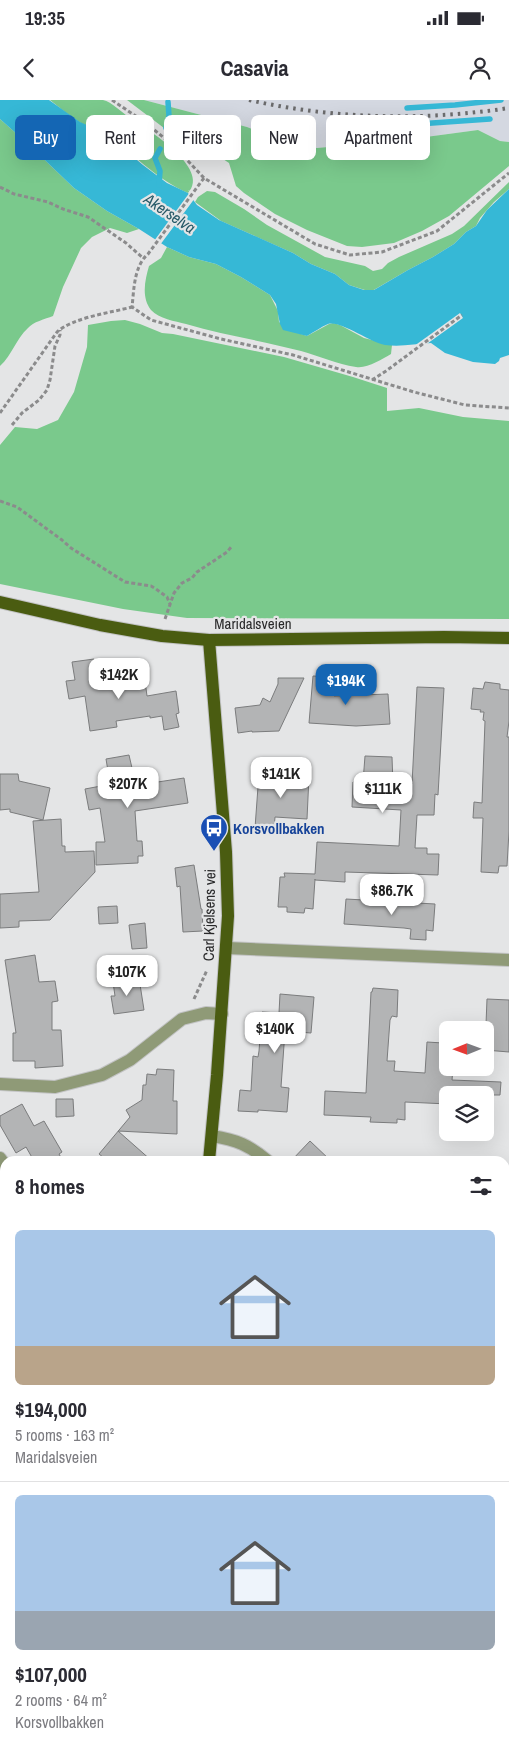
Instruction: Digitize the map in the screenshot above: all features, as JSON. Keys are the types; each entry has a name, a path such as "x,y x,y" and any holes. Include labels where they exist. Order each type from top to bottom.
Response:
{"main road":[{"name":"Maridalsveien","path":"0,602 134,632 209,640 509,638"},
{"name":"Carl Kjelsens vei","path":"209,640 226,852 228,916 222,1014 210,1156"}],"street":[{"path":"227,948 509,960"},
{"path":"0,1084 55,1086 102,1076 130,1060 182,1019 206,1013 222,1014"},
{"path":"212,1136 235,1140 261,1156"}],"path":[{"path":"112,100 146,122 204,178 315,244 350,255 382,252 437,231 509,173"},
{"path":"132,307 135,280 144,258 204,178"},
{"path":"0,187 14,194 48,202 64,210 88,217 144,258"},
{"path":"0,413 58,331 73,323 132,307"},
{"path":"132,307 150,320 221,339 293,355 414,392 465,405 509,408"},
{"path":"372,380 462,316"},
{"path":"12,425 47,390 55,346 60,335 58,331"},
{"path":"0,501 17,507 71,548 125,582 150,586 156,589 166,597 170,604"},
{"path":"165,619 174,594 182,583 192,578 197,572 227,552 232,546"},
{"path":"182,1019 198,991 209,965"}],"shaded area":[{"path":"144,100 509,100 509,142 500,141 478,130 430,136 430,115 326,115 326,147 317,148 316,115 251,115 251,129 241,125 241,115 201,115"}],"green space":[{"path":"50,100 103,100 126,115 86,115 86,125 76,120 76,115 69,115"},
{"path":"127,100 144,100 201,115 164,115 164,128 154,120 154,115 147,115"},
{"path":"0,119 15,132 15,160 45,160 74,188 107,211 139,229 127,233 110,228 92,237 81,248 63,287 53,316 30,326 0,366"},
{"path":"241,125 251,129 251,160 316,160 316,148 326,147 326,160 430,160 430,136 478,130 500,141 509,142 509,166 449,216 422,231 394,243 362,247 347,246 307,230 275,214 236,186 229,163 224,160 241,160"},
{"path":"154,134 164,142 164,160 183,160 191,172 193,183 188,193 158,175 139,160 154,160"},
{"path":"509,182 509,189 494,202 480,218 476,226 466,232 454,244 372,291 349,285 335,274 311,264 293,253 221,221 195,202 198,197 207,191 215,192 267,225 325,257 365,266 373,271 382,269 399,257 452,234 464,226"},
{"path":"167,247 189,257 216,264 270,295 278,311 279,322 292,331 307,336 333,323 364,338 392,345 391,354 370,365 356,367 301,351 172,321 158,316 151,310 146,300 145,283 149,266 161,258"},
{"path":"125,320 162,333 284,357 387,388 387,411 419,408 463,417 509,421 509,619 187,618 123,609 0,584 0,445 15,427 37,429 58,420 74,392 87,347 88,325"}],"water":[{"path":"0,100 49,100 70,115 15,115 15,132 0,119"},
{"name":"Akerselva","path":"76,119 86,125 86,160 137,160 167,183 188,193 197,205 219,220 293,253 311,264 335,274 349,285 364,290 374,290 454,244 466,232 476,226 487,210 509,189 509,355 500,358 495,364 473,362 445,353 431,343 402,346 385,345 340,325 333,324 325,325 307,336 283,330 276,304 270,295 216,264 189,257 167,247 107,211 74,188 45,160 76,160"}],"pier":[{"path":"188,190 190,191 195,198 160,245 154,241 190,192"},
{"path":"460,313 463,318 424,346 410,349"}],"building":[{"path":"94,659 99,688 145,681 147,696 176,691 179,713 176,714 179,727 164,730 162,716 150,718 150,716 116,721 117,727 90,731 85,696 69,699 66,681 75,680 72,662"},
{"path":"313,676 335,677 334,696 388,694 390,724 356,726 309,723"},
{"path":"278,678 304,678 279,731 238,733 235,708 260,705 263,698 270,702 278,684"},
{"path":"485,682 500,684 500,689 509,690 507,737 509,737 509,831 507,866 499,866 498,873 481,872 483,818 473,818 474,802 482,803 485,721 483,720 484,712 471,709 473,688 483,689"},
{"path":"417,687 444,688 438,795 435,794 434,815 417,815 415,848 427,848 427,854 439,854 438,875 345,872 345,882 315,879 313,909 305,908 304,913 287,912 287,907 278,907 280,877 285,877 284,873 315,874 317,842 399,846 401,810 352,807 353,782 363,782 365,756 392,757 393,784 412,784"},
{"path":"129,755 132,768 136,768 138,785 184,778 188,803 135,811 137,841 142,841 143,856 138,856 138,863 96,865 96,842 105,842 100,808 89,810 85,789 101,786 102,775 105,775 104,771 108,771 106,759"},
{"path":"259,773 309,776 307,819 275,817 274,829 255,828"},
{"path":"0,774 18,774 19,781 50,788 43,820 10,812 10,809 0,810"},
{"path":"61,819 62,846 65,846 65,852 94,851 95,872 50,920 19,921 19,927 0,928 0,894 39,892 33,821"},
{"path":"194,865 202,909 203,931 183,932 180,886 177,887 175,868"},
{"path":"346,899 435,904 433,931 426,930 426,940 410,939 411,929 344,924"},
{"path":"117,906 118,923 99,924 98,907"},
{"path":"145,923 147,948 132,949 129,925"},
{"path":"35,955 39,982 55,981 58,1001 52,1002 52,1030 61,1030 63,1066 35,1068 35,1061 13,1061 13,1033 16,1033 5,960"},
{"path":"139,978 144,1010 114,1014 111,996 115,996 113,982"},
{"path":"373,988 398,990 397,1017 392,1016 390,1020 387,1061 395,1061 394,1071 425,1073 427,1042 439,1043 439,1076 452,1076 452,1080 501,1082 500,1095 494,1095 494,1086 439,1086 439,1104 405,1102 405,1120 397,1119 397,1123 370,1122 371,1117 324,1115 325,1091 366,1093"},
{"path":"280,994 314,997 311,1033 285,1031 281,1087 289,1088 287,1112 238,1111 240,1090 251,1091 253,1056 258,1057 262,1012 279,1013"},
{"path":"487,999 509,1000 509,1052 494,1051 494,1021 486,1021"},
{"path":"157,1069 174,1070 173,1101 177,1101 177,1134 118,1131 130,1117 126,1110 142,1100 143,1085 146,1085 147,1074 156,1075"},
{"path":"56,1099 73,1099 74,1116 56,1117"},
{"path":"22,1104 34,1126 44,1121 62,1152 59,1154 60,1156 31,1156 26,1147 16,1153 0,1125 0,1116"},
{"path":"118,1131 146,1156 102,1156 99,1154"},
{"path":"310,1141 326,1156 296,1156"}],"waterway":[{"path":"407,108 501,100"},
{"path":"168,102 169,115"},
{"path":"430,123 490,119"},
{"name":"Akerselva","path":"159,185 160,171 155,158 160,149"}],"railway":[{"path":"249,100 313,111 379,116 444,115 509,108"}],"place":[{"name":"Korsvollbakken","path":"214,852"}]}
